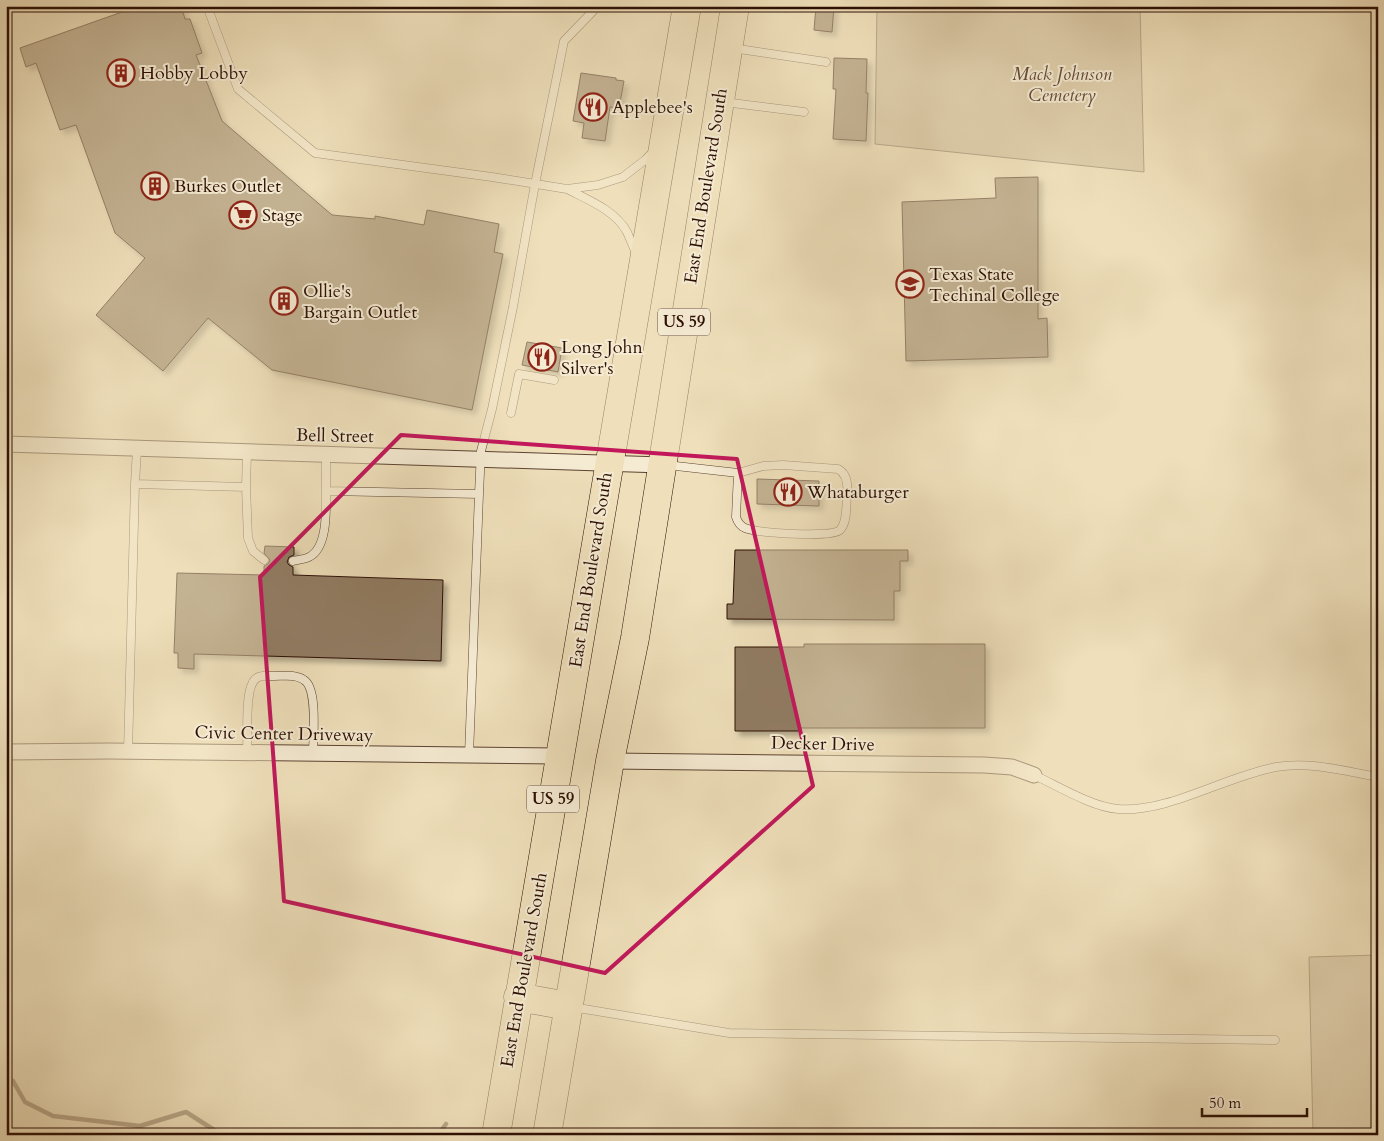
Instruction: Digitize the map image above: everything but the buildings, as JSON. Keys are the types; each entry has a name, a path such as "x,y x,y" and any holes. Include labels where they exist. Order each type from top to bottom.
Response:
{"highway":[{"name":"East End Boulevard South","path":"496,1135 687,6"},
{"name":"East End Boulevard South","path":"547,1135 610,761 635,638 735,6"},
{"path":"518,997 568,1006"}],"street":[{"name":"Bell Street","path":"6,444 662,465"},
{"name":"Civic Center Driveway","path":"6,752 561,756"},
{"name":"Decker Drive","path":"610,761 984,764 1012,767 1034,775"}],"lane":[{"path":"206,6 238,89 315,154 567,189 598,185 623,177 645,160 664,138"},
{"path":"470,755 481,451 513,307 535,184 564,41 598,6"},
{"path":"777,6 787,8 791,6"},
{"path":"728,48 826,62"},
{"path":"719,102 804,112"},
{"path":"567,189 602,208 618,220 626,231 642,266"},
{"path":"512,413 519,374 554,380"},
{"path":"128,752 137,449"},
{"path":"247,453 248,538 253,551 264,560"},
{"path":"293,561 309,557 318,550 323,537 326,518 326,455"},
{"path":"662,465 738,473 763,466 783,465 833,468 842,471 846,479 848,488 845,522 842,528 834,533 816,535 758,531 742,526 738,523 736,517 738,473"},
{"path":"135,484 246,487"},
{"path":"326,491 479,494"},
{"path":"247,753 251,685 256,678 262,676 293,676 305,680 310,687 313,703 313,754"},
{"path":"1034,775 1098,805 1130,810 1162,804 1280,766 1329,768 1378,777"},
{"path":"568,1006 729,1033 1275,1040"}],"highlighted area":[{"path":"401,435 737,459 813,786 605,973 284,901 260,577"}],"green space":[{"name":"Mack Johnson Cemetery","path":"877,6 1140,6 1144,172 875,144"},
{"path":"1378,955 1378,1135 1313,1135 1309,957"}],"waterway":[{"path":"6,1079 13,1081 25,1102 53,1116 140,1126 186,1112 222,1135"},
{"path":"438,1135 446,1124"}],"place":[{"name":"Hobby Lobby","path":"121,73"},
{"name":"Applebee's","path":"593,107"},
{"name":"Burkes Outlet","path":"155,186"},
{"name":"Stage","path":"243,215"},
{"name":"Texas State Techinal College","path":"910,284"},
{"name":"Ollie's Bargain Outlet","path":"284,301"},
{"name":"Long John Silver's","path":"542,357"},
{"name":"Whataburger","path":"788,492"}]}
